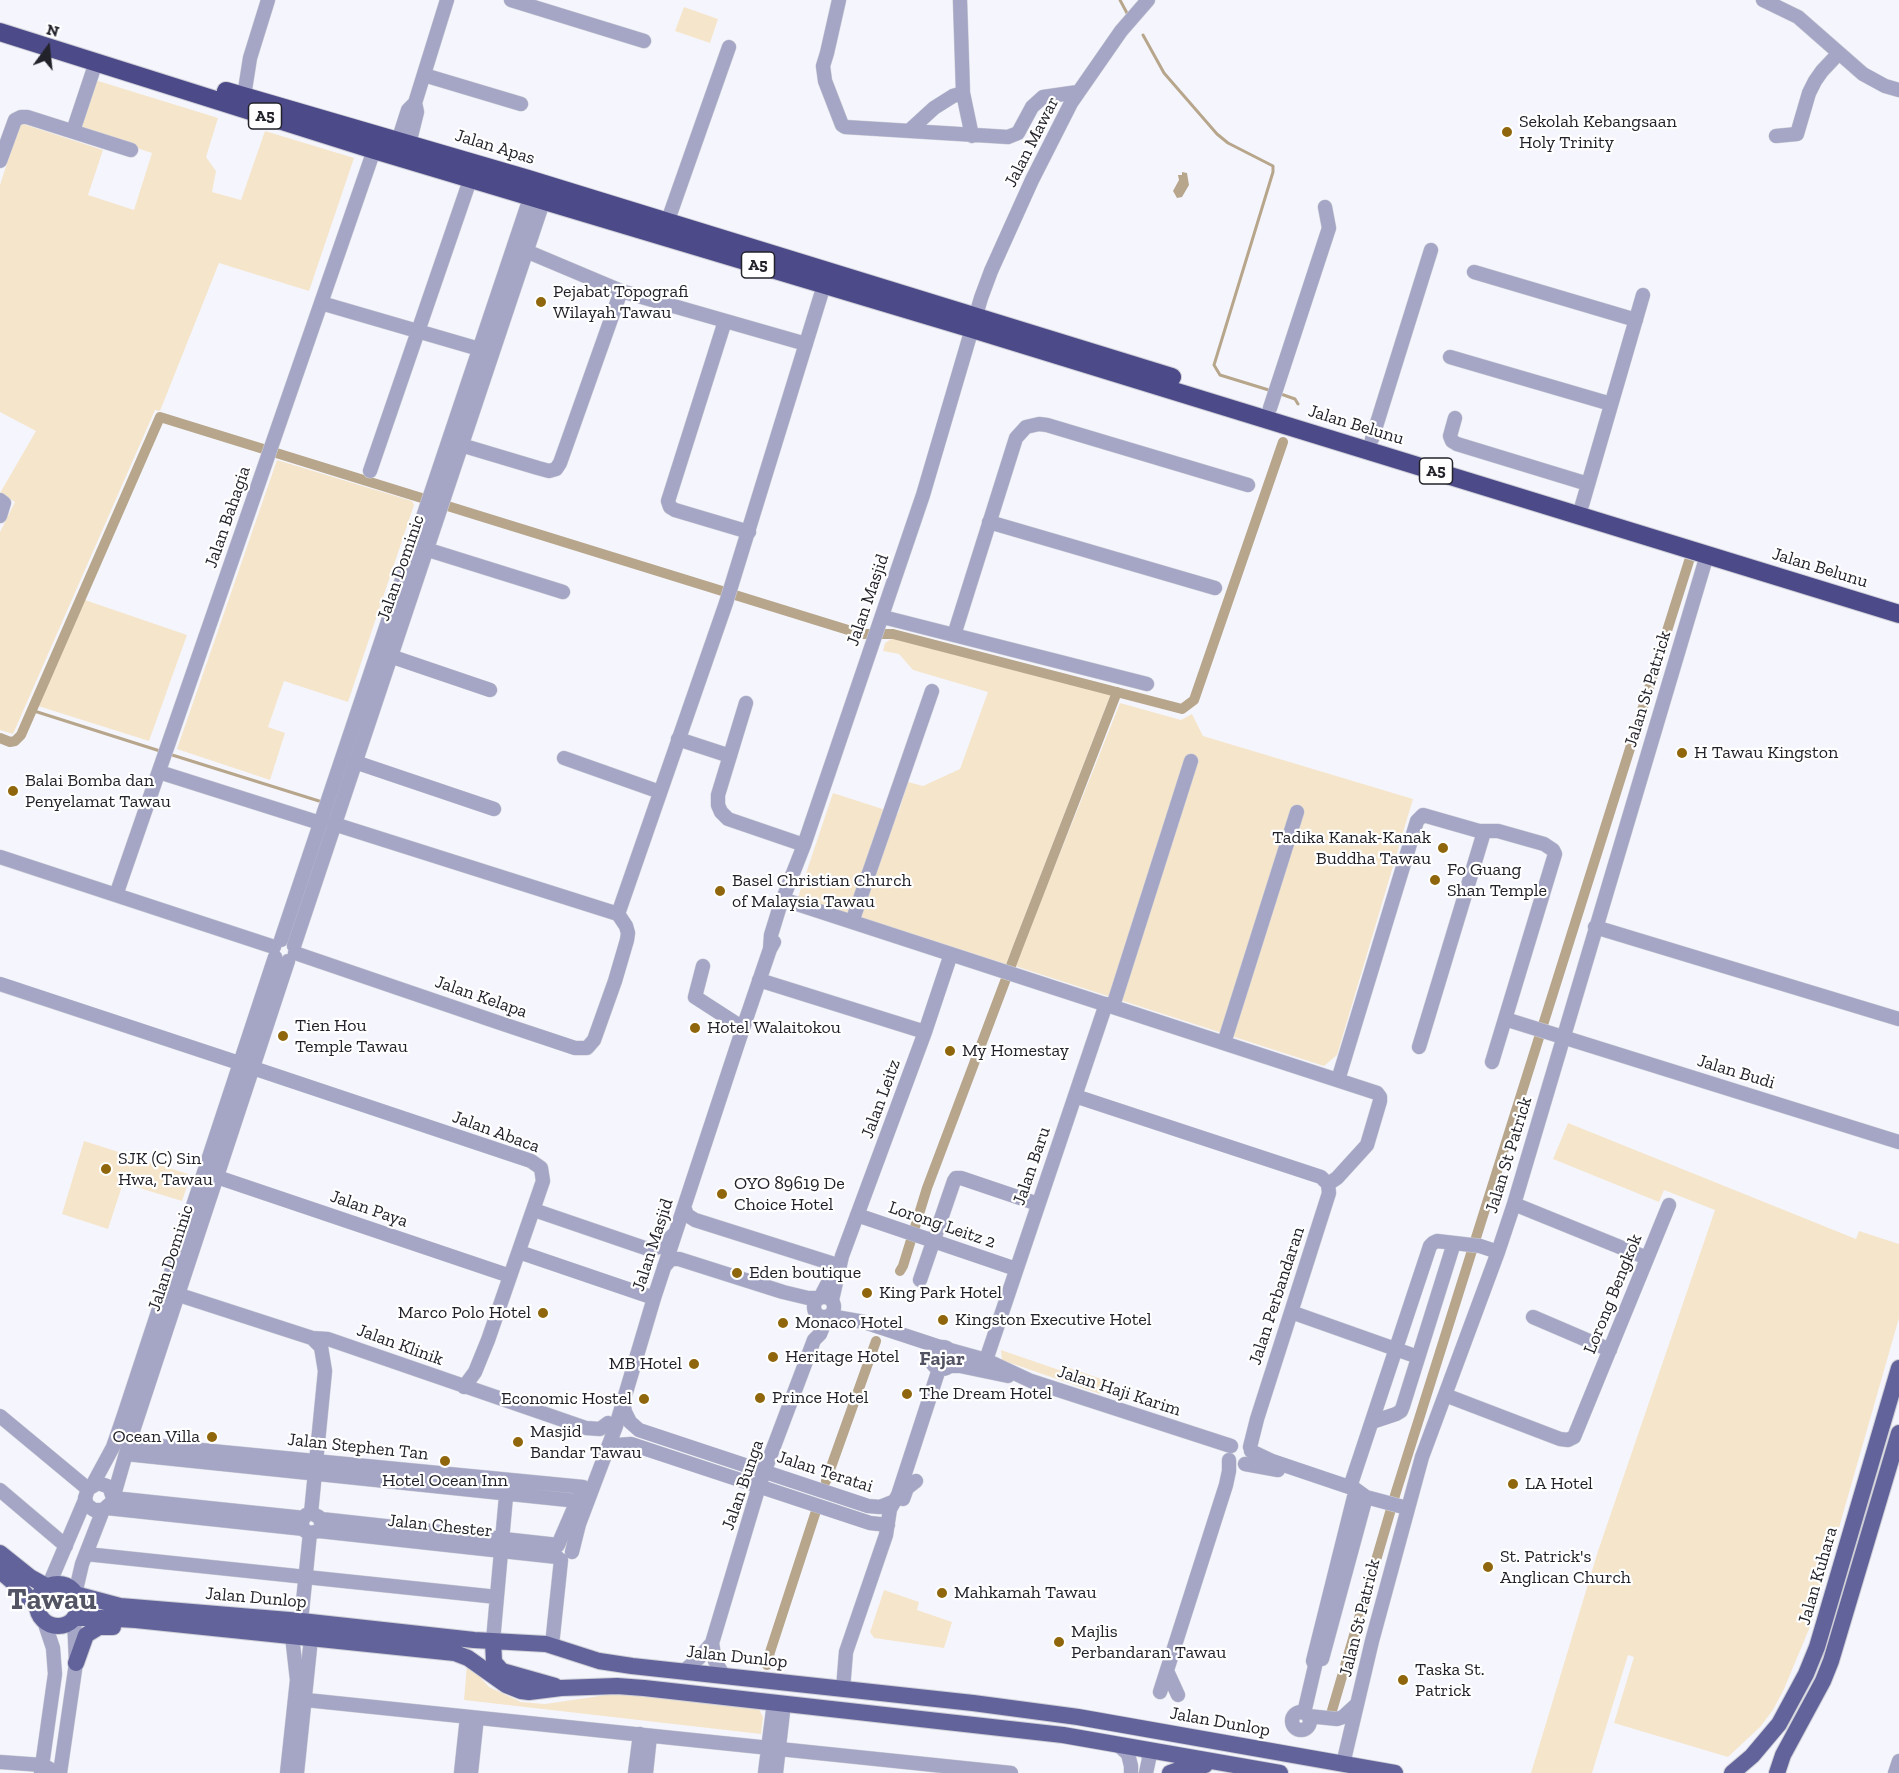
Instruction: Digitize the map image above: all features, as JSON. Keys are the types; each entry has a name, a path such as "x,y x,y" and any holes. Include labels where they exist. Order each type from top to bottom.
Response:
{"highway":[{"name":"Jalan Apas","path":"3,27 404,142 534,193 824,285 974,322"},
{"name":"Jalan Apas","path":"3,27 96,62 470,180 668,223 974,322"},
{"name":"Jalan Belunu","path":"974,322 1274,397 1372,439 1899,603"},
{"name":"Jalan Belunu","path":"974,322 1899,614"}],"main road":[{"name":"Jalan Kuhara","path":"1732,1773 1752,1756 1779,1724 1806,1674 1817,1647 1899,1368"},
{"path":"1886,1414 1899,1392"},
{"name":"Jalan Kuhara","path":"1777,1773 1783,1755 1823,1681 1831,1661 1899,1433"},
{"path":"0,1553 30,1577 48,1587"},
{"path":"0,1571 22,1590 40,1614 56,1627 69,1623 74,1618 79,1606 75,1594 60,1584 48,1587 39,1595 40,1614"},
{"name":"Jalan Dunlop","path":"75,1594 120,1606 552,1645 562,1651 632,1666 973,1702 1078,1717 1347,1768 1395,1773"},
{"name":"Jalan Dunlop","path":"74,1618 136,1620 455,1653 468,1658 497,1679 521,1691 538,1692 561,1688 617,1686 779,1702 1063,1735 1280,1773"},
{"path":"273,1619 286,1626 308,1630 311,1638"},
{"path":"76,1663 83,1640 91,1630 99,1627 122,1626 136,1620"},
{"path":"493,1641 494,1662 502,1671 561,1688"},
{"path":"1078,1717 1137,1736 1147,1749"},
{"path":"1170,1773 1192,1767 1227,1764"}],"street":[{"path":"244,96 250,58 268,0"},
{"path":"404,142 408,110 415,103 447,0"},
{"path":"511,0 644,40"},
{"path":"839,0 823,66 825,81 842,125 848,128 1008,137 1020,130 1032,107 1043,97 1078,92"},
{"path":"960,0 963,93 972,136"},
{"name":"Jalan Mawar","path":"974,322 991,271 1052,137 1078,92 1121,31 1148,0"},
{"path":"1763,0 1783,8 1804,21 1838,54 1874,80 1899,90"},
{"path":"668,223 729,47"},
{"path":"1776,136 1797,134 1809,93 1815,81 1838,54"},
{"path":"73,131 96,62"},
{"path":"424,75 521,104"},
{"path":"910,130 934,108 953,96 963,93"},
{"path":"0,161 15,120 21,117 130,150"},
{"name":"Jalan Bahagia","path":"116,895 374,150"},
{"path":"370,471 470,180"},
{"name":"Jalan Dominic","path":"438,492 461,445 486,351 526,251 534,193"},
{"name":"Jalan Dominic","path":"48,1587 88,1493 113,1447 217,1177 253,1068 284,951 486,351 534,193"},
{"path":"1274,397 1329,228 1325,207"},
{"path":"1372,439 1431,250"},
{"path":"526,251 621,291 806,344"},
{"path":"1474,272 1635,320"},
{"path":"160,768 618,914 731,588 824,285"},
{"path":"461,445 549,471 556,469 621,291"},
{"path":"1582,505 1643,295"},
{"path":"321,303 486,351"},
{"path":"725,321 668,501 670,507 675,510 748,532"},
{"name":"Jalan Masjid","path":"770,949 771,935 785,892 792,880 923,495 974,322"},
{"path":"1450,357 1611,404"},
{"path":"1455,418 1450,436 1456,444 1588,484"},
{"path":"954,635 1016,438 1026,427 1047,425 1248,485"},
{"path":"0,500 4,503 0,516"},
{"path":"989,522 1215,588"},
{"path":"420,547 563,592"},
{"name":"Jalan Dominic","path":"327,823 355,762 390,656 420,547"},
{"name":"Jalan St Patrick","path":"1347,1768 1350,1733 1397,1506 1422,1457 1514,1204 1707,555"},
{"path":"881,621 954,635 1147,684"},
{"path":"390,656 490,690"},
{"path":"852,922 932,691"},
{"path":"747,703 718,795 717,805 728,819 804,845"},
{"path":"678,739 730,756"},
{"path":"564,758 660,792"},
{"name":"Jalan Baru","path":"986,1360 1075,1096 1110,1005 1191,761"},
{"path":"355,762 494,809"},
{"path":"1224,1042 1296,812"},
{"path":"1338,1080 1418,819 1426,816 1484,832 1498,831 1544,844 1553,849 1555,854 1492,1062"},
{"path":"1419,1047 1484,832"},
{"name":"Jalan Kelapa","path":"0,858 574,1048 587,1048 594,1040 615,981 628,933 618,914"},
{"name":"Jalan Masjid","path":"552,1645 562,1554 579,1524 623,1402 675,1232 759,980 789,901 792,880"},
{"path":"789,901 1377,1093 1380,1101 1367,1145 1337,1178 1328,1184 1322,1177 1075,1096"},
{"path":"1595,927 1899,1019"},
{"name":"Jalan Dominic","path":"75,1594 86,1554 108,1505 126,1454 238,1063 284,951"},
{"name":"Jalan Leitz","path":"840,1261 925,1032 951,954"},
{"path":"703,966 695,997 743,1028"},
{"path":"759,980 925,1032"},
{"path":"0,984 238,1063 243,1058 248,1058 253,1063 253,1068"},
{"name":"Jalan Budi","path":"1505,1019 1899,1142"},
{"name":"Jalan Abaca","path":"253,1068 537,1164 541,1168 543,1180 534,1210 483,1354"},
{"name":"Jalan Paya","path":"217,1177 510,1276"},
{"path":"920,1280 956,1178 1038,1204"},
{"name":"Jalan Perbandaran","path":"1160,1692 1226,1485 1257,1419 1329,1193 1328,1184"},
{"path":"1514,1204 1647,1258"},
{"name":"Lorong Bengkok","path":"1445,1395 1560,1438 1568,1440 1574,1437 1669,1205"},
{"path":"684,1207 687,1215 695,1220 840,1261"},
{"path":"534,1210 645,1248 652,1249 662,1246 675,1232"},
{"name":"Lorong Leitz 2","path":"857,1215 1016,1269"},
{"path":"1306,1718 1315,1665 1312,1660 1356,1501 1372,1422 1430,1246 1437,1241 1477,1246 1498,1252"},
{"path":"1372,1422 1401,1411 1454,1244"},
{"path":"519,1252 654,1298"},
{"path":"664,1267 671,1259 679,1259 945,1348 969,1361 1031,1381"},
{"name":"Jalan Bunga","path":"684,1671 712,1642 759,1486 814,1340 840,1261"},
{"name":"Jalan Klinik","path":"171,1292 312,1338 328,1339 344,1344 586,1428 593,1430 608,1423"},
{"path":"1291,1312 1418,1357"},
{"path":"1533,1317 1610,1350"},
{"path":"301,1621 325,1371 321,1347 312,1338"},
{"path":"913,1338 940,1366"},
{"path":"969,1361 993,1339"},
{"path":"325,1371 333,1352 338,1346 344,1344"},
{"path":"843,1689 846,1652 884,1542 884,1525 895,1501 940,1366 954,1360 945,1348"},
{"path":"940,1366 932,1354 945,1348"},
{"path":"464,1387 475,1372 483,1354"},
{"path":"483,1354 479,1386 484,1394"},
{"path":"940,1366 969,1361 984,1363 986,1360 1031,1381"},
{"name":"Jalan Haji Karim","path":"1031,1381 1196,1435 1239,1454"},
{"path":"562,1554 583,1487 620,1392 627,1385"},
{"name":"Jalan Teratai","path":"623,1402 630,1422 639,1430 868,1506 880,1507 895,1501"},
{"path":"0,1416 88,1493"},
{"path":"0,1428 88,1493"},
{"name":"Jalan Teratai","path":"606,1450 616,1445 631,1444 884,1525"},
{"path":"113,1447 126,1454"},
{"name":"Jalan Stephen Tan","path":"126,1454 316,1467 506,1487 578,1501"},
{"path":"1239,1454 1356,1501 1397,1506"},
{"path":"884,1525 896,1519 907,1488 916,1481"},
{"path":"103,1484 107,1486 110,1489 108,1505 94,1510 87,1504 88,1493 103,1484"},
{"path":"493,1641 506,1487"},
{"name":"Jalan Stephen Tan","path":"506,1487 583,1487"},
{"path":"0,1490 66,1546"},
{"name":"Jalan Chester","path":"108,1505 311,1524 562,1554"},
{"path":"86,1554 497,1597"},
{"path":"0,1762 45,1770 55,1674 53,1648 40,1614"},
{"path":"60,1773 76,1663 74,1618"},
{"path":"292,1636 303,1690 297,1773"},
{"path":"287,1773 311,1638"},
{"path":"712,1642 715,1660 724,1676"},
{"path":"1167,1671 1178,1695"},
{"path":"303,1690 472,1717 774,1748 944,1770 1011,1773"},
{"path":"776,1773 774,1748 779,1702"},
{"path":"1306,1718 1337,1719 1349,1713 1356,1705"},
{"path":"461,1773 472,1717"},
{"path":"471,1773 472,1717"},
{"path":"1306,1718 1350,1733"},
{"path":"636,1773 645,1735"},
{"path":"645,1735 645,1773"},
{"path":"1117,1744 1128,1755 1131,1773"},
{"path":"765,1773 774,1748"},
{"path":"1146,1773 1149,1760 1147,1749"},
{"path":"1895,1773 1899,1761"}],"shaded area":[{"path":"684,7 718,19 710,43 675,31"},
{"path":"95,80 218,118 206,157 216,171 212,192 241,200 265,131 354,158 309,291 219,263 160,411 155,410 13,734 0,730 0,532 15,502 0,493 36,431 0,412 0,185 20,123 103,150 88,195 134,210 152,153 79,129"},
{"path":"1182,172 1187,173 1189,185 1182,197 1177,198 1173,191 1179,180 1178,175 1182,175"},
{"path":"277,460 412,501 414,505 348,702 284,681 268,727 285,733 270,780 177,749"},
{"path":"85,600 187,635 149,741 38,706"},
{"path":"893,638 1111,693 1006,964 798,897 833,793 898,814 908,782 923,786 960,769 988,692 913,670 899,654 883,651 885,643"},
{"path":"1120,703 1181,720 1192,714 1203,736 1413,799 1337,1055 1324,1066 1015,966"},
{"path":"1568,1123 1856,1239 1859,1231 1899,1244 1899,1318 1812,1622 1773,1710 1760,1727 1728,1757 1614,1723 1634,1657 1628,1655 1592,1773 1531,1773 1598,1551 1715,1210 1664,1190 1659,1202 1553,1159"},
{"path":"84,1141 188,1174 190,1178 182,1201 123,1183 108,1229 62,1214"},
{"path":"1001,1350 1062,1371 1064,1366 1104,1380 1100,1394 1002,1360"},
{"path":"884,1590 919,1602 917,1610 952,1622 944,1648 874,1638 870,1632"},
{"path":"467,1665 489,1687 521,1702 545,1704 620,1693 759,1709 763,1717 761,1734 464,1700"}],"waterway":[{"path":"1120,0 1128,15"},
{"path":"1143,35 1164,73 1217,134 1228,143 1273,166 1214,365 1220,375 1272,391"},
{"path":"1278,393 1295,399 1298,404"},
{"path":"0,738 10,742 15,741 21,735 160,417 861,634 893,634 1182,709 1194,700 1283,442"},
{"path":"1331,1714 1396,1492 1689,561"},
{"path":"900,1271 927,1188 1117,692"},
{"path":"31,710 160,751"},
{"path":"169,754 319,801"},
{"path":"826,1481 876,1341"},
{"path":"767,1665 816,1511"}],"place":[{"name":"Sekolah Kebangsaan Holy Trinity","path":"1507,132"},
{"name":"Pejabat Topografi Wilayah Tawau","path":"541,302"},
{"name":"H Tawau Kingston","path":"1682,753"},
{"name":"Balai Bomba dan Penyelamat Tawau","path":"13,791"},
{"name":"Tadika Kanak-Kanak Buddha Tawau","path":"1443,848"},
{"name":"Fo Guang Shan Temple","path":"1435,880"},
{"name":"Basel Christian Church of Malaysia Tawau","path":"720,891"},
{"name":"Hotel Walaitokou","path":"695,1028"},
{"name":"Tien Hou Temple Tawau","path":"283,1036"},
{"name":"My Homestay","path":"950,1051"},
{"name":"SJK (C) Sin Hwa, Tawau","path":"106,1169"},
{"name":"OYO 89619 De Choice Hotel","path":"722,1194"},
{"name":"Eden boutique","path":"737,1273"},
{"name":"King Park Hotel","path":"867,1293"},
{"name":"Marco Polo Hotel","path":"543,1313"},
{"name":"Kingston Executive Hotel","path":"943,1320"},
{"name":"Monaco Hotel","path":"783,1323"},
{"name":"Heritage Hotel","path":"773,1357"},
{"name":"MB Hotel","path":"694,1364"},
{"name":"The Dream Hotel","path":"907,1394"},
{"name":"Prince Hotel","path":"760,1398"},
{"name":"Economic Hostel","path":"644,1399"},
{"name":"Ocean Villa","path":"212,1437"},
{"name":"Masjid Bandar Tawau","path":"518,1442"},
{"name":"Hotel Ocean Inn","path":"445,1461"},
{"name":"LA Hotel","path":"1513,1484"},
{"name":"St. Patrick's Anglican Church","path":"1488,1567"},
{"name":"Mahkamah Tawau","path":"942,1593"},
{"name":"Majlis Perbandaran Tawau","path":"1059,1642"},
{"name":"Taska St. Patrick","path":"1403,1680"}],"district":[{"name":"Fajar","path":"942,1359"},
{"name":"Tawau","path":"52,1600"}]}
